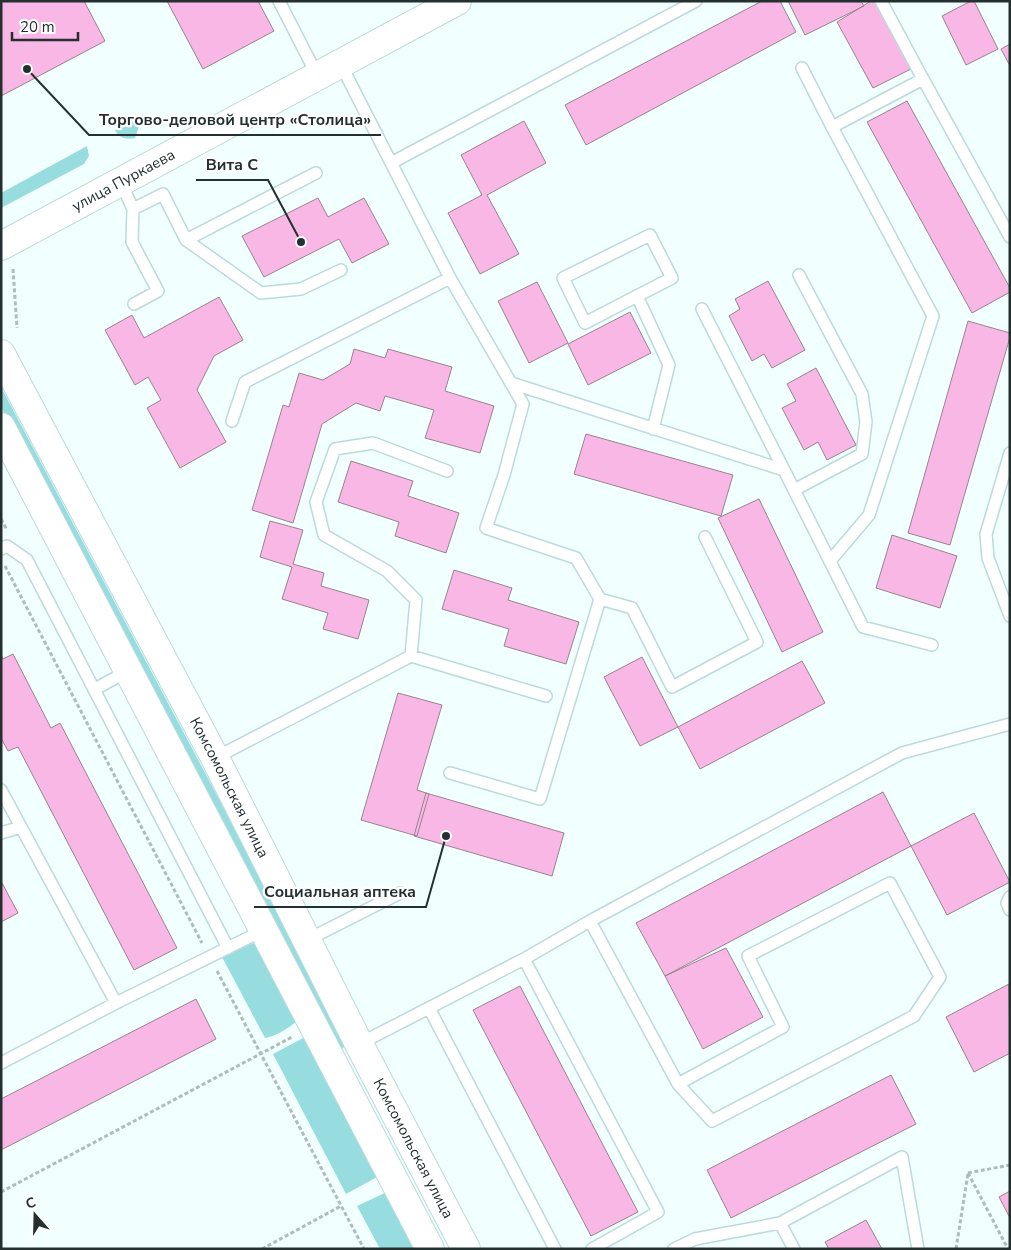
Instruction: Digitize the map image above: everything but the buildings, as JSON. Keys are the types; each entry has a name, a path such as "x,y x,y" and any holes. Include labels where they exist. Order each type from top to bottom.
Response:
{"main road":[{"name":"улица Пуркаева","path":"7,257 121,182 457,1"},
{"name":"Комсомольская улица","path":"1,354 215,758 359,1044 466,1249"},
{"name":"Комсомольская улица","path":"1,427 430,1249"}],"lane":[{"path":"279,1 328,69 391,163 450,278 522,404 504,475 486,528 576,558 600,600 632,608 672,687 757,642 705,537"},
{"path":"391,163 696,1"},
{"path":"881,1 1010,237"},
{"path":"802,68 933,316 869,515 830,561"},
{"path":"832,127 923,79"},
{"path":"186,240 316,173"},
{"path":"121,182 133,209 132,242 158,292 134,304"},
{"path":"133,209 162,194 186,240 261,293 301,289 341,270"},
{"path":"650,235 672,278 637,296 584,323 563,278 650,235"},
{"path":"794,490 862,454 866,422 862,394 799,275"},
{"path":"232,421 245,382 450,278"},
{"path":"637,296 669,365 653,428"},
{"path":"702,309 863,627 932,645"},
{"path":"511,384 784,470"},
{"path":"411,656 416,600 387,571 324,535 316,502 335,449 373,443 447,471"},
{"path":"1010,454 986,534 988,558 1010,616"},
{"path":"4,548 27,560 228,948"},
{"path":"450,773 540,799 600,600"},
{"path":"215,758 411,656 546,696"},
{"path":"95,689 128,671"},
{"path":"359,1044 524,959 590,921 902,753 1010,724"},
{"path":"1,790 116,1003"},
{"path":"1,833 21,827"},
{"path":"590,921 678,1084 712,1120 914,1016 940,977 890,883 748,956 783,1027 678,1084"},
{"path":"307,940 400,892"},
{"path":"1010,897 1007,903 1010,910"},
{"path":"1,1063 116,1003 264,930"},
{"path":"524,959 658,1212 592,1249"},
{"path":"429,1008 555,1249"},
{"path":"674,1249 780,1223 902,1157 918,1249"},
{"path":"780,1223 794,1249"}],"path":[{"path":"7,257 17,328"},
{"path":"1,519 8,531 4,548 5,568 364,1249"},
{"path":"1,1192 294,1036"},
{"path":"968,1173 1010,1165"},
{"path":"956,1249 968,1173"},
{"path":"968,1173 1008,1249"},
{"path":"262,1249 341,1206"}],"shaded area":[{"path":"143,115 135,138 123,138 115,130"},
{"path":"87,146 89,156 84,164 1,208 1,193"},
{"path":"1,387 349,1045 340,1049 1,407"},
{"path":"256,942 296,1022 281,1032 265,1038 222,957"},
{"path":"307,1036 379,1176 346,1194 273,1054"},
{"path":"389,1191 420,1249 380,1249 357,1206"}],"place":[{"name":"Торгово-деловой центр «Столица»","path":"27,69"},
{"name":"Вита С","path":"301,242"},
{"name":"Социальная аптека","path":"446,836"}]}
